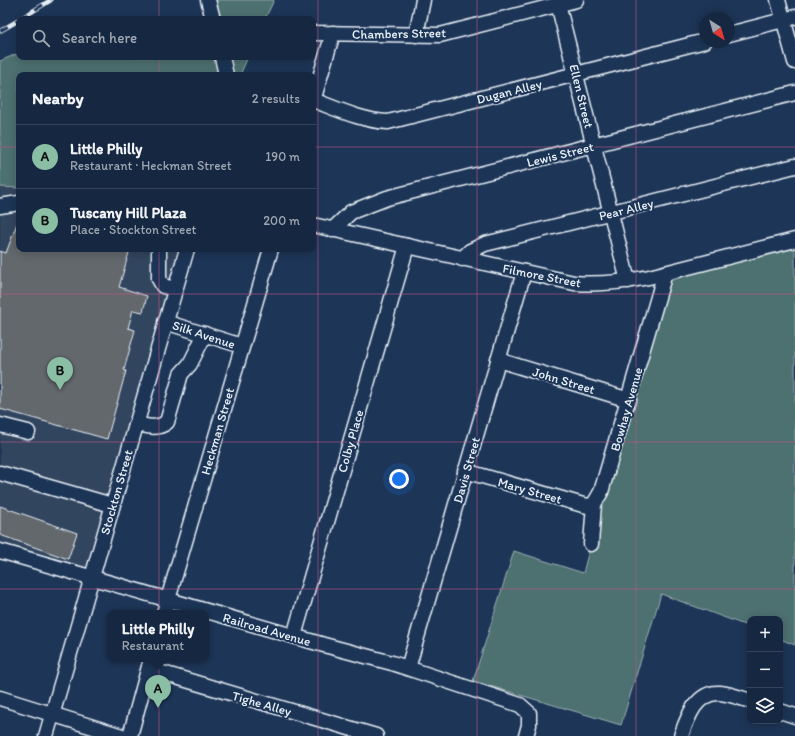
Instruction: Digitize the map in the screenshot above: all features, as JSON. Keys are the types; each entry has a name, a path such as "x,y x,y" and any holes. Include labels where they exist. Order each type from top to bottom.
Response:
{"street":[{"path":"208,0 212,16"},
{"path":"416,35 423,0"},
{"name":"Chambers Street","path":"316,33 440,35 576,0"},
{"path":"778,0 789,18 795,62"},
{"name":"Ellen Street","path":"558,4 628,281"},
{"path":"735,32 789,18"},
{"path":"316,90 333,33"},
{"name":"Dugan Alley","path":"316,101 378,122 388,122 577,75 699,43"},
{"path":"223,60 225,72"},
{"name":"Lewis Street","path":"332,230 351,212 387,198 795,92"},
{"name":"Pear Alley","path":"462,259 470,251 485,244 795,166"},
{"path":"0,206 16,204"},
{"name":"Filmore Street","path":"316,226 462,259 574,283 586,284 628,281 703,264 795,240"},
{"name":"Colby Place","path":"294,636 407,246"},
{"path":"159,252 159,278 162,286 175,289"},
{"name":"Stockton Street","path":"46,736 186,252"},
{"name":"Heckman Street","path":"166,606 270,252"},
{"name":"Davis Street","path":"408,668 524,272"},
{"name":"Bowhay Avenue","path":"591,544 594,504 602,492 665,273"},
{"name":"Silk Avenue","path":"165,322 242,346"},
{"path":"136,424 154,427 162,426 167,422 181,374 190,364 205,334"},
{"name":"John Street","path":"498,360 629,400"},
{"path":"0,425 28,432"},
{"name":"Mary Street","path":"465,471 583,506 594,504"},
{"path":"0,473 112,505"},
{"name":"Railroad Avenue","path":"0,551 91,577 166,606 183,610"},
{"name":"Railroad Avenue","path":"209,616 294,636 408,668 520,705 530,715 526,736"},
{"path":"130,736 150,664"},
{"name":"Tighe Alley","path":"150,664 376,736"},
{"path":"681,736 688,716 694,706 702,698 711,694 719,693 747,700"},
{"path":"0,698 53,713 122,736"},
{"path":"783,712 795,716"}],"shaded area":[{"path":"0,187 16,188 16,252 180,252 86,567 0,543"}],"green space":[{"path":"207,0 274,0 266,16 211,16"},
{"path":"16,54 16,60 247,60 241,72 16,72 16,188 0,187 0,61"},
{"path":"795,241 795,645 783,640 783,616 747,616 747,626 661,594 621,725 473,681 514,551 583,573 661,277"}],"building":[{"path":"16,226 16,252 129,252 119,287 147,296 143,312 133,310 128,328 135,330 124,370 126,371 107,439 0,409 0,251 6,253"},
{"path":"0,506 77,533 68,559 0,535"}],"railway":[{"path":"25,16 51,0"},
{"path":"0,31 16,22"}],"place":[{"name":"Tuscany Hill Plaza","path":"60,390"},
{"name":"Little Philly","path":"158,708"}]}
